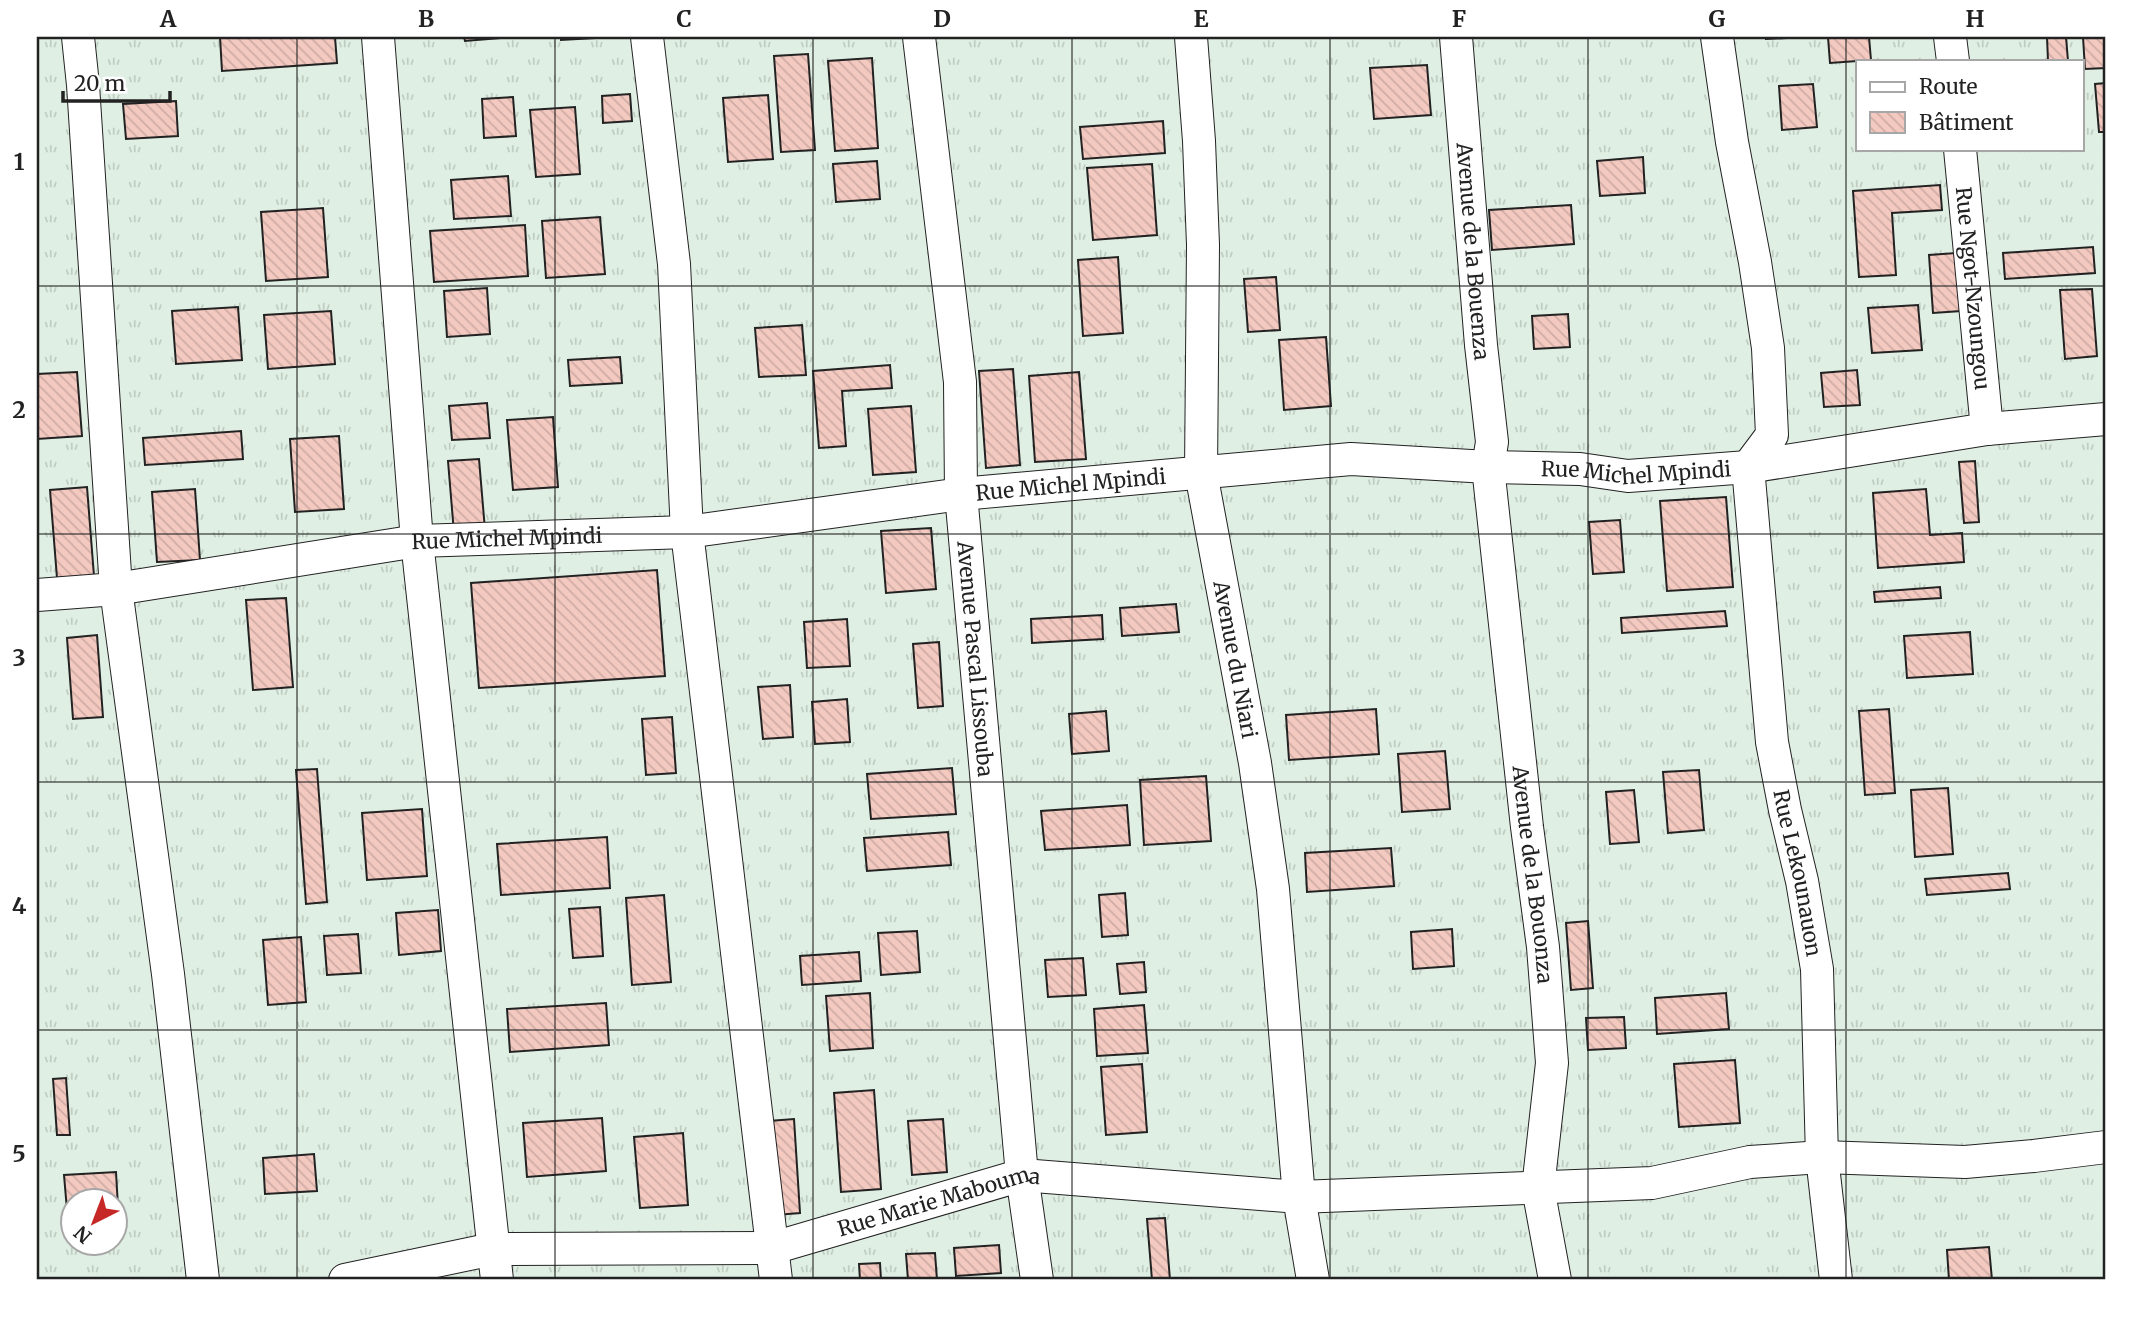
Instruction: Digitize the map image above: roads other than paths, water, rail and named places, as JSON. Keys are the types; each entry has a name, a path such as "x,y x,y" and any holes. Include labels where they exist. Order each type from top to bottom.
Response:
{"street":[{"path":"78,37 116,589 168,974 203,1280"},
{"path":"378,37 417,541 497,1280"},
{"path":"647,37 674,264 687,531 776,1280"},
{"name":"Avenue Pascal Lissouba","path":"919,37 960,382 961,494 1022,1175 1037,1280"},
{"name":"Avenue du Niari","path":"1191,37 1203,245 1201,473 1255,763 1271,877 1299,1197 1313,1280"},
{"name":"Avenue de la Bouenza","path":"1456,37 1481,345 1492,442 1488,467"},
{"path":"1717,37 1732,142 1768,348 1772,435 1748,467"},
{"path":"1950,37 1952,60"},
{"name":"Rue Ngot-Nzoungou","path":"1960,150 1987,429"},
{"name":"Rue Michel Mpindi","path":"37,595 116,589 417,541 687,531 961,494 1351,459 1580,469 1628,476 1748,467 1987,429 2106,419"},
{"name":"Avenue de la Bouonza","path":"1488,467 1527,827 1543,947 1552,1063 1538,1188 1555,1280"},
{"name":"Rue Lekounauon","path":"1748,467 1772,742 1802,881 1817,969 1822,1157 1836,1280"},
{"name":"Rue Marie Mabouma","path":"345,1280 493,1250 773,1248 1022,1175 1299,1197 1652,1183 1749,1161 1822,1157 1965,1162 2106,1147"}]}
